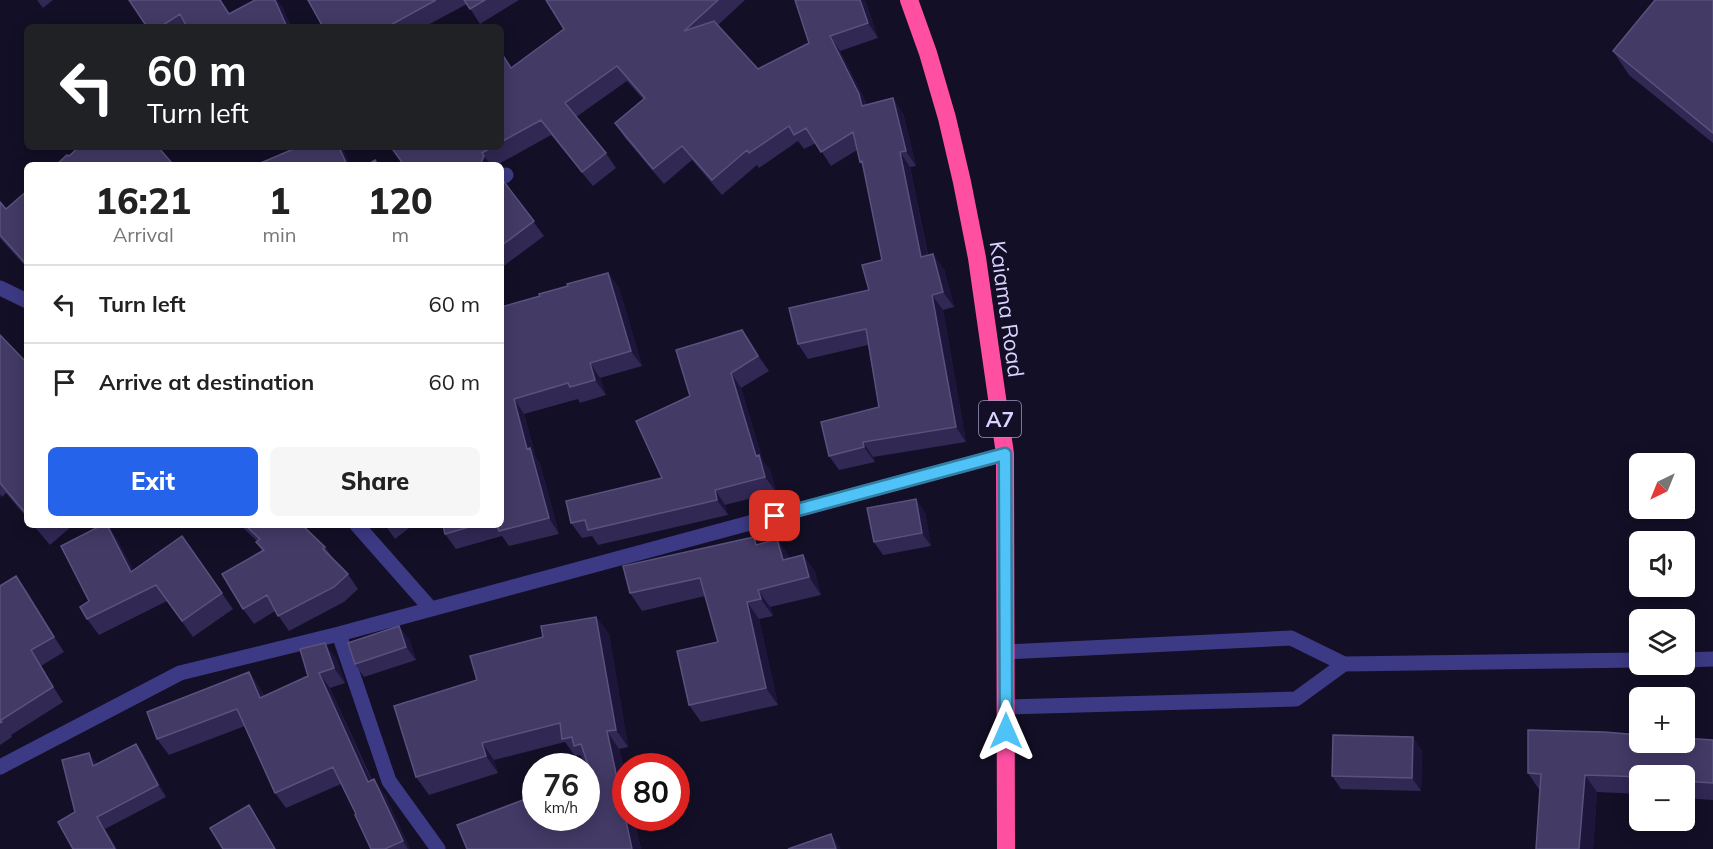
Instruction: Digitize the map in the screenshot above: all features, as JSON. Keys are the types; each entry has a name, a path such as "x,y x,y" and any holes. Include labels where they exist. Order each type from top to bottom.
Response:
{"highway":[{"name":"Kaiama Road","path":"909,0 928,53 962,182 977,258 1005,454 1006,849"}],"street":[{"path":"0,288 24,300"},
{"path":"0,767 180,673 339,634 1005,454"},
{"path":"360,528 431,609"},
{"path":"339,634 390,781 438,849"},
{"path":"1005,652 1291,638 1344,664 1629,660"},
{"path":"1695,660 1713,660"},
{"path":"1006,707 1296,699 1344,664"}],"building":[{"path":"129,0 220,0 229,14 255,0 275,0 286,24 185,24 180,14 165,24 145,24"},
{"path":"308,0 436,0 392,24 321,24"},
{"path":"464,0 485,0 470,9"},
{"path":"546,0 718,0 684,31 714,21 758,69 809,43 795,0 860,0 868,23 830,36 859,94 862,106 893,98 906,151 900,152 921,257 933,254 943,292 932,295 956,427 863,442 864,447 829,456 821,422 879,407 866,329 798,344 789,308 869,290 862,265 882,260 862,161 860,162 853,132 821,152 806,128 794,135 789,126 749,153 747,150 712,180 682,146 653,169 615,123 645,98 617,66 565,103 606,153 582,172 541,120 504,140 504,57 511,68 564,29"},
{"path":"1655,0 1713,0 1713,133 1613,51"},
{"path":"76,150 161,150 171,162 59,162 67,155 69,156"},
{"path":"291,150 340,150 346,162 263,162"},
{"path":"393,150 487,150 482,153 484,156 481,162 402,162"},
{"path":"504,182 534,221 504,244"},
{"path":"24,194 24,262 0,235 0,202 6,209"},
{"path":"608,273 631,351 590,363 595,380 570,387 568,383 514,399 549,518 499,531 498,528 504,528 504,306 540,296 539,294 568,286 567,284"},
{"path":"742,330 758,356 731,373 756,456 759,455 765,477 715,490 717,500 588,530 585,520 571,523 566,501 662,478 636,421 690,396 676,350"},
{"path":"0,335 24,360 24,511 0,483"},
{"path":"916,499 922,533 874,542 867,508"},
{"path":"96,528 109,528 131,572 182,536 222,593 182,621 156,585 87,619 80,607 89,601 61,546"},
{"path":"248,528 305,528 348,574 334,587 278,616 267,595 243,609 222,574 264,550 256,542 260,539"},
{"path":"444,528 466,528 445,534"},
{"path":"754,537 756,545 777,539 783,560 803,555 809,577 758,590 761,599 747,602 766,688 689,705 677,651 718,642 700,578 630,593 623,566"},
{"path":"16,576 54,637 31,650 53,687 1,720 0,723 0,586"},
{"path":"596,617 616,730 607,731 612,755 612,831 628,831 632,849 467,849 457,825 522,800 522,831 600,831 600,753 584,753 581,744 574,746 572,737 562,739 560,723 482,743 486,756 416,777 394,706 477,680 470,656 543,637 541,626"},
{"path":"399,626 406,647 355,664 348,643"},
{"path":"325,643 334,668 319,673 368,782 374,779 403,841 385,849 371,849 333,767 275,793 237,709 157,739 147,712 249,672 260,698 308,676 300,649"},
{"path":"1528,730 1629,734 1629,753 1695,753 1695,739 1713,740 1713,783 1695,782 1695,765 1629,765 1629,777 1585,775 1579,849 1536,849 1541,774 1528,773"},
{"path":"1333,735 1413,737 1412,778 1332,776"},
{"path":"136,744 158,785 97,817 115,849 73,849 58,822 75,812 62,760 89,753 93,766"},
{"path":"249,805 275,849 223,849 210,828"},
{"path":"831,834 836,849 788,849"}],"route":[{"path":"775,516 1005,454 1006,731"}]}
